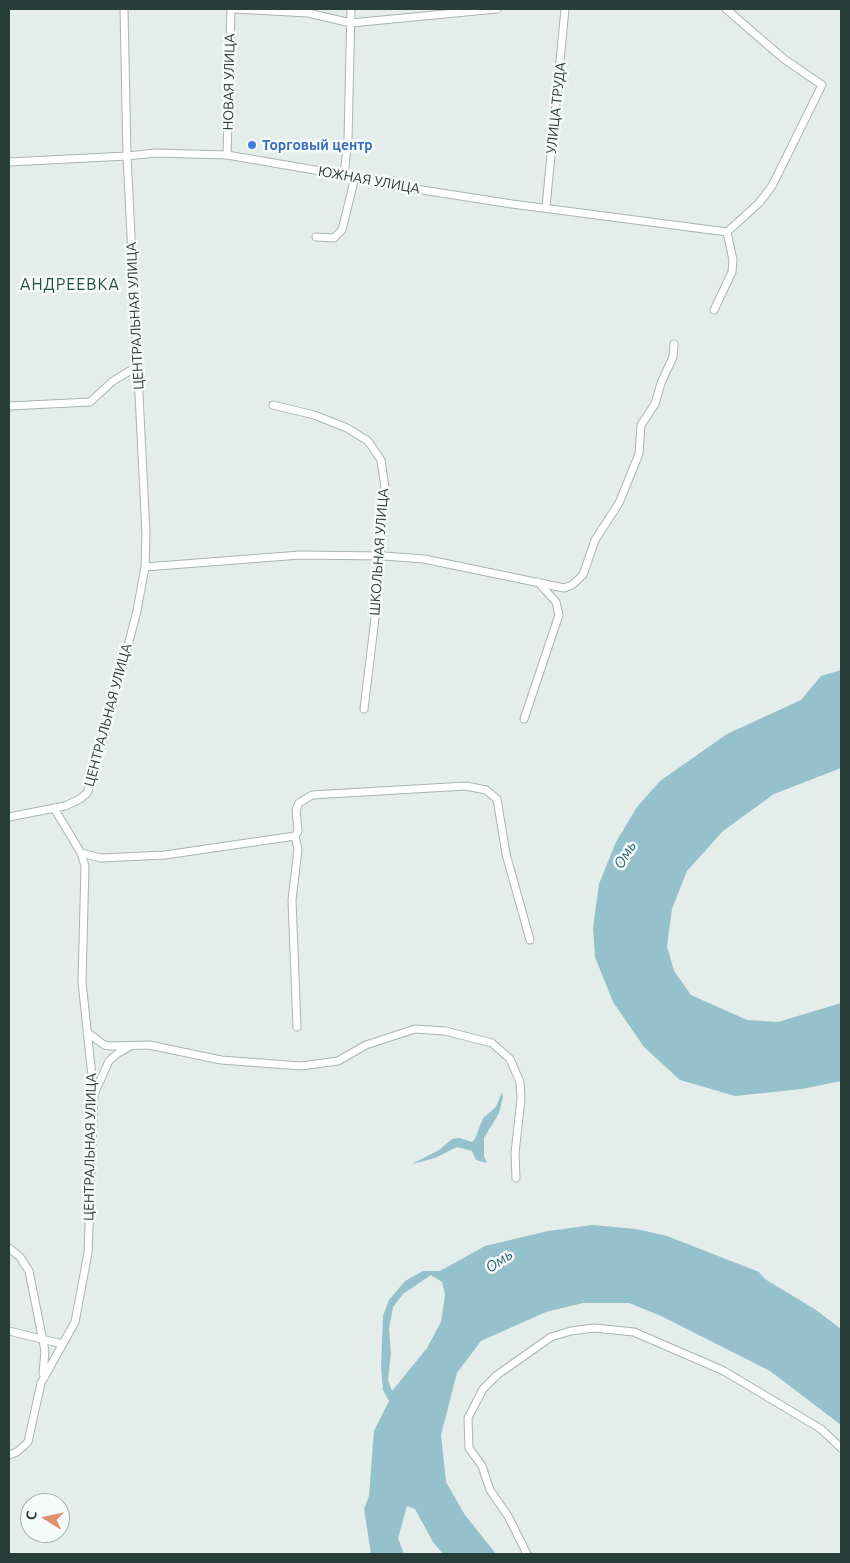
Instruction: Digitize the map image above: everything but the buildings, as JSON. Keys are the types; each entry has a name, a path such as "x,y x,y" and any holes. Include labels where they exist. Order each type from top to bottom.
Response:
{"street":[{"name":"ЦЕНТРАЛЬНАЯ УЛИЦА","path":"9,1455 17,1452 28,1442 41,1383 75,1322 88,1253 94,1095 82,982 85,866 81,853 54,808 80,799 92,785 145,567 146,534 126,156 124,9"},
{"name":"НОВАЯ УЛИЦА","path":"228,155 231,9"},
{"path":"235,9 308,13 350,22 497,9"},
{"path":"344,175 348,139 351,9"},
{"name":"УЛИЦА ТРУДА","path":"546,207 565,9"},
{"path":"714,310 732,272 733,260 727,232 759,203 772,186 822,85 784,59 726,9"},
{"name":"ЮЖНАЯ УЛИЦА","path":"9,162 126,156 156,152 228,155 355,177 377,183 727,232"},
{"path":"316,238 334,238 342,230 355,177"},
{"path":"145,567 300,555 424,559 564,588 578,581 583,575 595,540 619,503 639,454 640,425 655,404 661,384 673,357 674,344"},
{"path":"9,406 90,402 113,382 138,366"},
{"name":"ШКОЛЬНАЯ УЛИЦА","path":"273,405 314,415 347,428 368,440 377,452 384,474 385,487 378,557 375,618 364,709"},
{"path":"524,719 559,615 556,602 538,582"},
{"path":"297,1027 292,900 298,849 295,836 298,831 296,810 299,803 312,795 466,786 486,790 497,799 506,854 530,940"},
{"path":"9,817 54,808"},
{"path":"81,853 101,858 165,855 295,836"},
{"path":"87,1032 104,1045 134,1044 221,1060 300,1066 338,1061 366,1045 415,1029 445,1030 492,1043 510,1059 520,1082 521,1099 514,1153 516,1178"},
{"path":"94,1095 109,1062 118,1053 134,1044"},
{"path":"9,1248 24,1262 29,1270 41,1339 45,1351 41,1383"},
{"path":"527,1554 508,1516 490,1490 482,1466 468,1448 468,1418 483,1389 497,1375 551,1337 571,1331 594,1328 634,1332 732,1376 821,1430 841,1448"},
{"path":"9,1331 62,1344"}],"water":[{"name":"Омь","path":"841,670 841,768 774,794 723,831 687,871 672,909 667,946 674,971 691,995 747,1020 778,1022 841,1003 841,1081 802,1089 735,1096 680,1080 644,1047 613,1002 595,957 593,928 599,884 616,842 637,807 660,781 727,734 801,700 821,676"},
{"path":"502,1092 503,1097 499,1113 484,1138 484,1156 487,1163 476,1160 472,1151 457,1147 435,1158 412,1164 439,1150 452,1139 459,1138 472,1142 483,1118 496,1107"},
{"name":"Омь","path":"593,1225 636,1229 667,1236 759,1272 765,1279 816,1310 841,1329 841,1425 770,1371 661,1316 629,1303 583,1303 546,1312 481,1341 457,1373 441,1435 446,1482 465,1515 496,1554 443,1554 433,1542 415,1509 407,1506 398,1538 404,1554 371,1554 364,1509 369,1496 374,1431 389,1401 383,1390 381,1367 383,1316 389,1300 405,1281 423,1271 440,1271 485,1246 548,1231","holes":["431,1275 442,1282 445,1295 441,1322 427,1348 392,1391 388,1380 391,1353 389,1329 393,1307 403,1294"]}],"place":[{"name":"Торговый центр","path":"252,145"}],"district":[{"name":"АНДРЕЕВКА","path":"70,285"}]}
